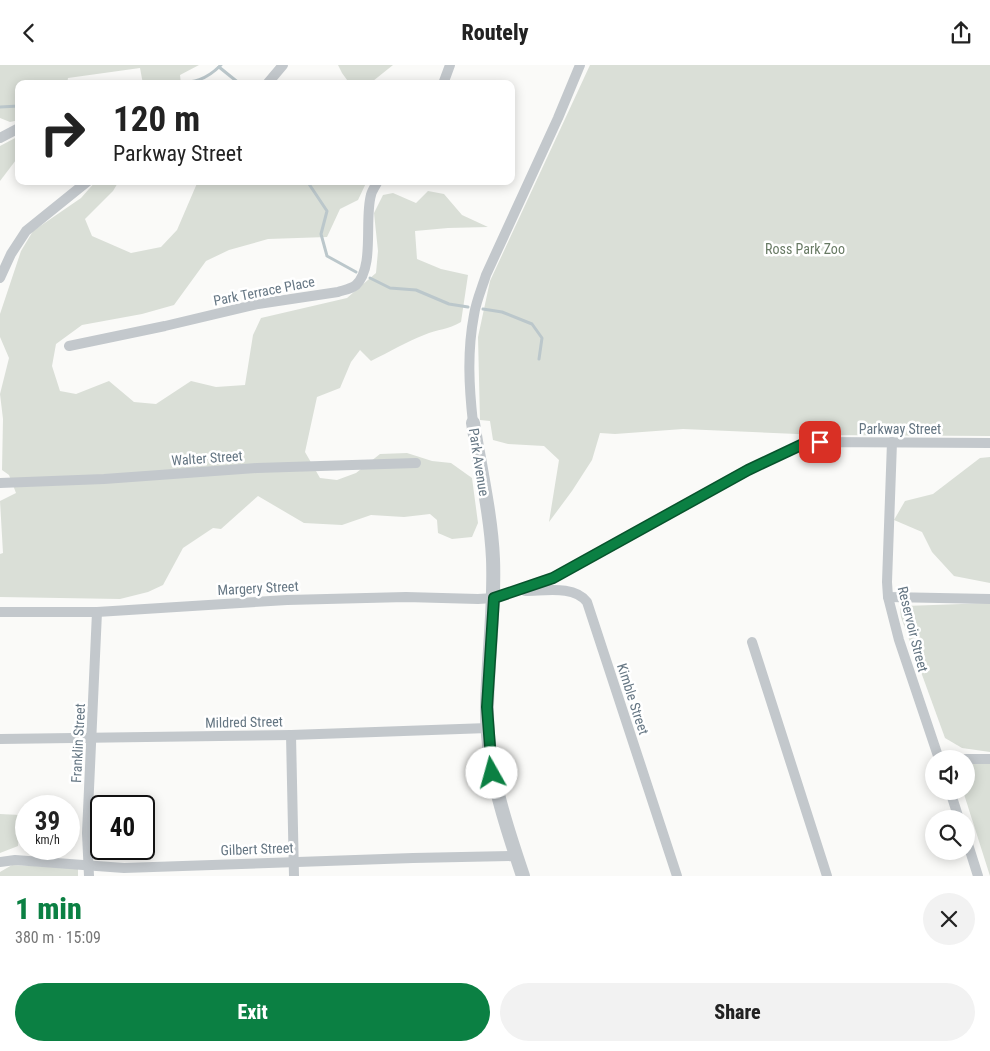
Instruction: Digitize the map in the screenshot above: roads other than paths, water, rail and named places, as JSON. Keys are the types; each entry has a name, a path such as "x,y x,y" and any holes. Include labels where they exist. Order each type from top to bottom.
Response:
{"street":[{"path":"270,80 283,65"},
{"path":"444,80 450,65"},
{"name":"Park Avenue","path":"523,876 496,790 491,761 487,707 494,598 492,543 473,423 469,367 474,315 486,275 558,119 580,65"},
{"path":"0,138 15,130"},
{"path":"0,277 11,254 26,231 83,185"},
{"name":"Park Terrace Place","path":"70,346 258,304 338,292 350,288 363,276 366,264 368,213 371,193 376,185"},
{"name":"Parkway Street","path":"517,591 553,578 739,474 801,445 820,442 990,443"},
{"name":"Reservoir Street","path":"892,442 888,597 899,640 935,750"},
{"name":"Walter Street","path":"0,483 104,479 257,468 416,463"},
{"name":"Margery Street","path":"0,612 97,612 287,600 406,597 478,599 494,598 517,591"},
{"name":"Kimble Street","path":"517,591 566,591 577,593 587,602 676,876"},
{"path":"888,597 990,599"},
{"name":"Franklin Street","path":"89,871 87,833 97,612"},
{"path":"752,642 827,876"},
{"name":"Mildred Street","path":"0,739 291,735 488,728"},
{"path":"291,735 294,876"},
{"path":"975,759 990,759"},
{"name":"Gilbert Street","path":"0,861 15,860 89,871 294,862 516,856"},
{"path":"973,860 978,876"}],"waterway":[{"path":"198,80 209,75 221,65"},
{"path":"219,67 235,80"},
{"path":"0,107 15,106"},
{"path":"310,185 327,211 321,234 327,256 356,272"},
{"path":"370,278 390,288 416,290 449,304 468,307"},
{"path":"483,309 502,312 532,324 542,338 539,359"}],"park label":[{"name":"Ross Park Zoo","path":"805,249"}]}
